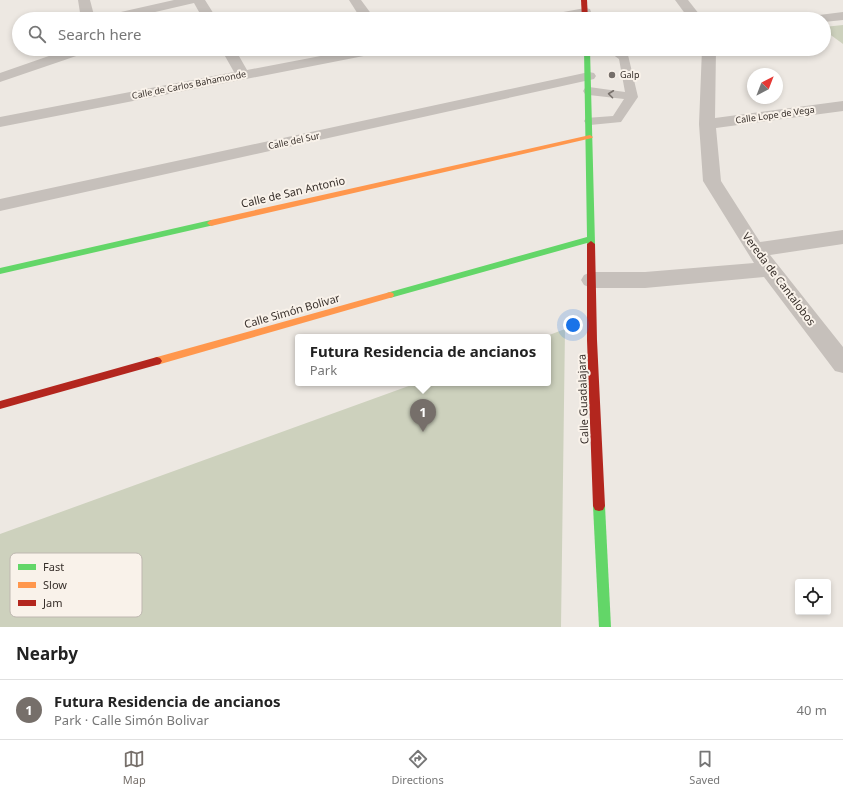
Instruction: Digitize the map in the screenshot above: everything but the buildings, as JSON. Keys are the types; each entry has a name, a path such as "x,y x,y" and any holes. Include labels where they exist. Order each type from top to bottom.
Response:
{"street":[{"path":"84,0 87,12"},
{"path":"139,12 191,0"},
{"path":"199,0 206,12"},
{"path":"355,0 363,12"},
{"path":"681,0 690,12"},
{"path":"831,17 843,16"},
{"path":"0,78 63,56"},
{"path":"232,56 243,75"},
{"name":"Calle de Carlos Bahamonde","path":"0,122 342,56"},
{"name":"Calle Guadalajara","path":"588,56 591,280 605,627"},
{"name":"Vereda de Cantalobos","path":"709,56 707,124 712,181 755,250 843,364"},
{"name":"Calle del Sur","path":"0,205 589,84"},
{"name":"Calle Lope de Vega","path":"707,124 843,106"},
{"name":"Calle de San Antonio","path":"0,270 590,137"},
{"path":"755,250 843,237"},
{"name":"Calle Simón Bolivar","path":"0,405 590,239"},
{"path":"591,280 645,280 771,269"}],"lane":[{"path":"590,121 618,119 632,98 624,57 622,56"},
{"path":"589,84 632,98"}],"green space":[{"path":"843,25 843,44 831,35 831,26"},
{"path":"565,329 561,627 0,627 0,534 409,386 551,386 551,334"}],"traffic: fast":[{"path":"587,56 591,244"},
{"path":"0,271 211,223"},
{"path":"390,295 590,239"},
{"path":"599,506 605,627"}],"traffic: slow":[{"path":"211,223 590,137"},
{"path":"157,361 390,295"}],"traffic: jam":[{"path":"584,0 585,12"},
{"path":"591,244 592,340 599,506"},
{"path":"0,405 157,361"}],"place":[{"name":"Galp","path":"612,75"},
{"name":"Futura Residencia de ancianos","path":"423,432"}]}
